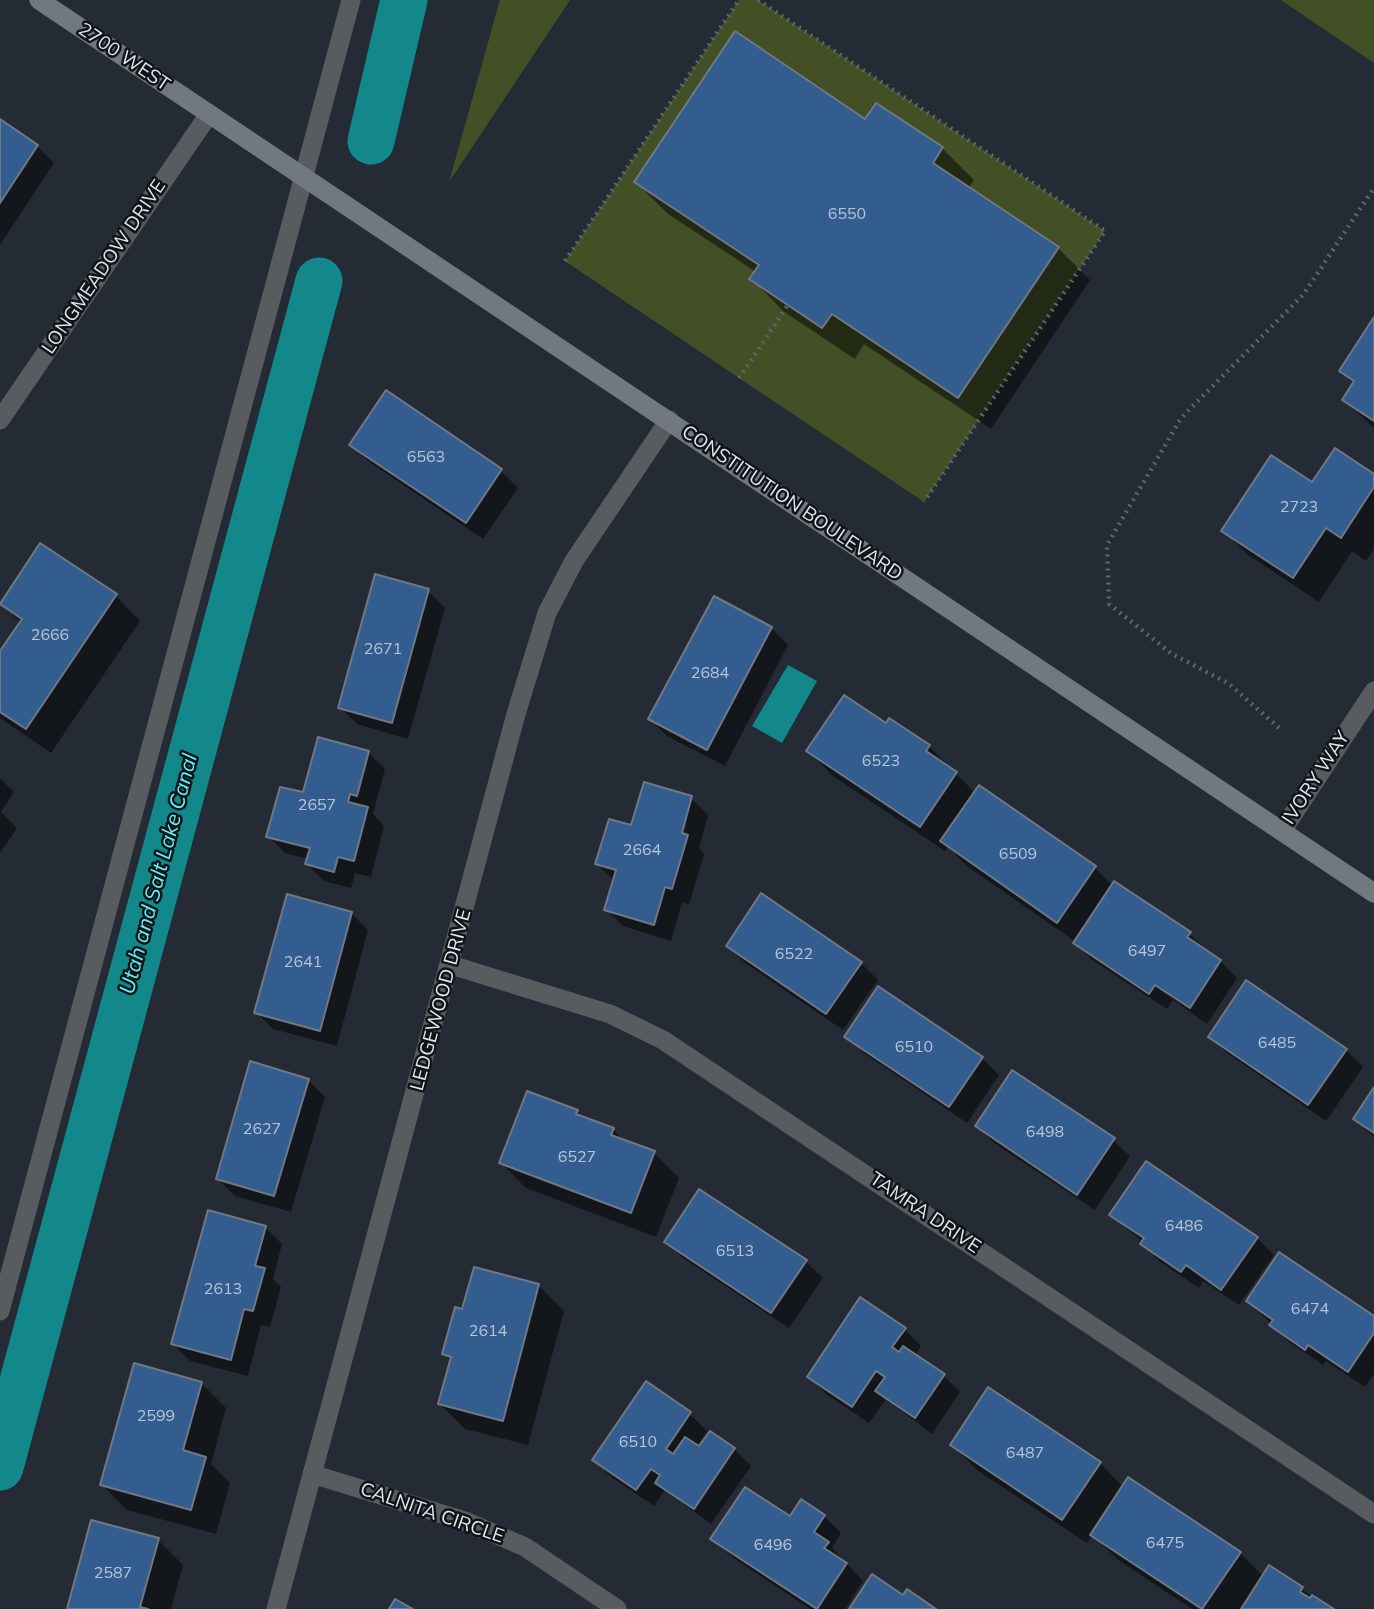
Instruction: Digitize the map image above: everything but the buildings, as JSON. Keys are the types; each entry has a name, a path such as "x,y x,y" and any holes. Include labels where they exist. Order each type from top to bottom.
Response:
{"main road":[{"name":"2700 WEST","path":"38,0 209,114"},
{"name":"CONSTITUTION BOULEVARD","path":"209,114 1374,893"}],"street":[{"path":"0,1311 351,0"},
{"name":"LONGMEADOW DRIVE","path":"0,419 209,114"},
{"name":"LEDGEWOOD DRIVE","path":"276,1609 451,965 516,714 547,613 586,542 669,420"},
{"name":"IVORY WAY","path":"1282,831 1374,691"},
{"name":"TAMRA DRIVE","path":"451,965 610,1014 663,1040 1374,1514"},
{"name":"CALNITA CIRCLE","path":"312,1474 452,1517 525,1548 617,1609"}],"path":[{"path":"565,261 738,0"},
{"path":"758,0 1105,231 924,502"},
{"path":"1279,728 1228,683 1172,654 1109,604 1107,545 1181,418 1303,295 1374,188"},
{"path":"739,378 788,305"}],"green space":[{"path":"500,0 570,0 449,182"},
{"path":"739,0 758,0 1105,231 924,502 565,261"},
{"path":"1281,0 1374,0 1374,63"}],"water":[{"path":"788,665 817,681 782,743 752,726"}],"waterway":[{"name":"Utah and Salt Lake Canal","path":"371,141 404,0"},
{"name":"Utah and Salt Lake Canal","path":"0,1467 319,281"}]}
